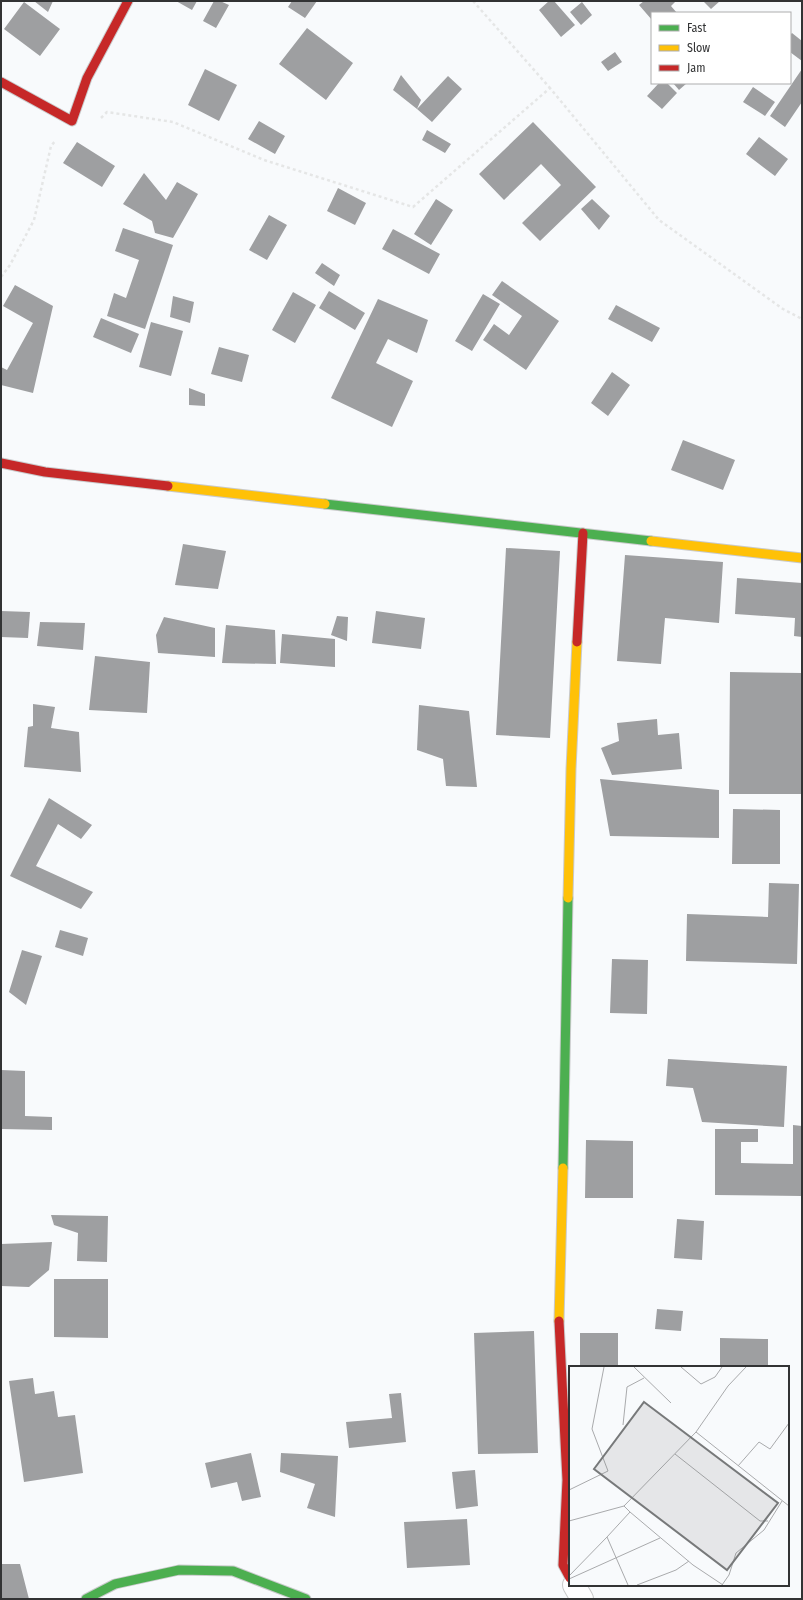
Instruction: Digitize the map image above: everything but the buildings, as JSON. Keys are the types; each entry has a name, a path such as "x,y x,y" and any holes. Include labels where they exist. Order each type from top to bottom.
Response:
{"street":[{"path":"1,82 72,121 87,78 128,1"},
{"path":"1,463 45,472 802,558"},
{"path":"569,1576 563,1565 567,1480 560,1328 571,769 583,533"},
{"path":"86,1599 115,1584 179,1570 233,1571 306,1599"},
{"path":"575,1586 582,1599"}],"path":[{"path":"473,1 550,88 659,220 783,308 802,319"},
{"path":"1,277 10,266 34,220 51,146 72,121 100,119 107,112 173,122 264,160 413,207 550,88"}],"traffic: fast":[{"path":"325,504 651,541"},
{"path":"563,1168 568,898"},
{"path":"86,1599 115,1584 179,1570 233,1571 306,1599"}],"traffic: slow":[{"path":"168,486 325,504"},
{"path":"651,541 802,558"},
{"path":"568,898 571,769 577,642"},
{"path":"559,1321 563,1168"}],"traffic: jam":[{"path":"1,82 72,121 87,78 128,1"},
{"path":"1,463 45,472 168,486"},
{"path":"577,642 583,533"},
{"path":"559,1321 567,1480 563,1565 569,1576"}]}
